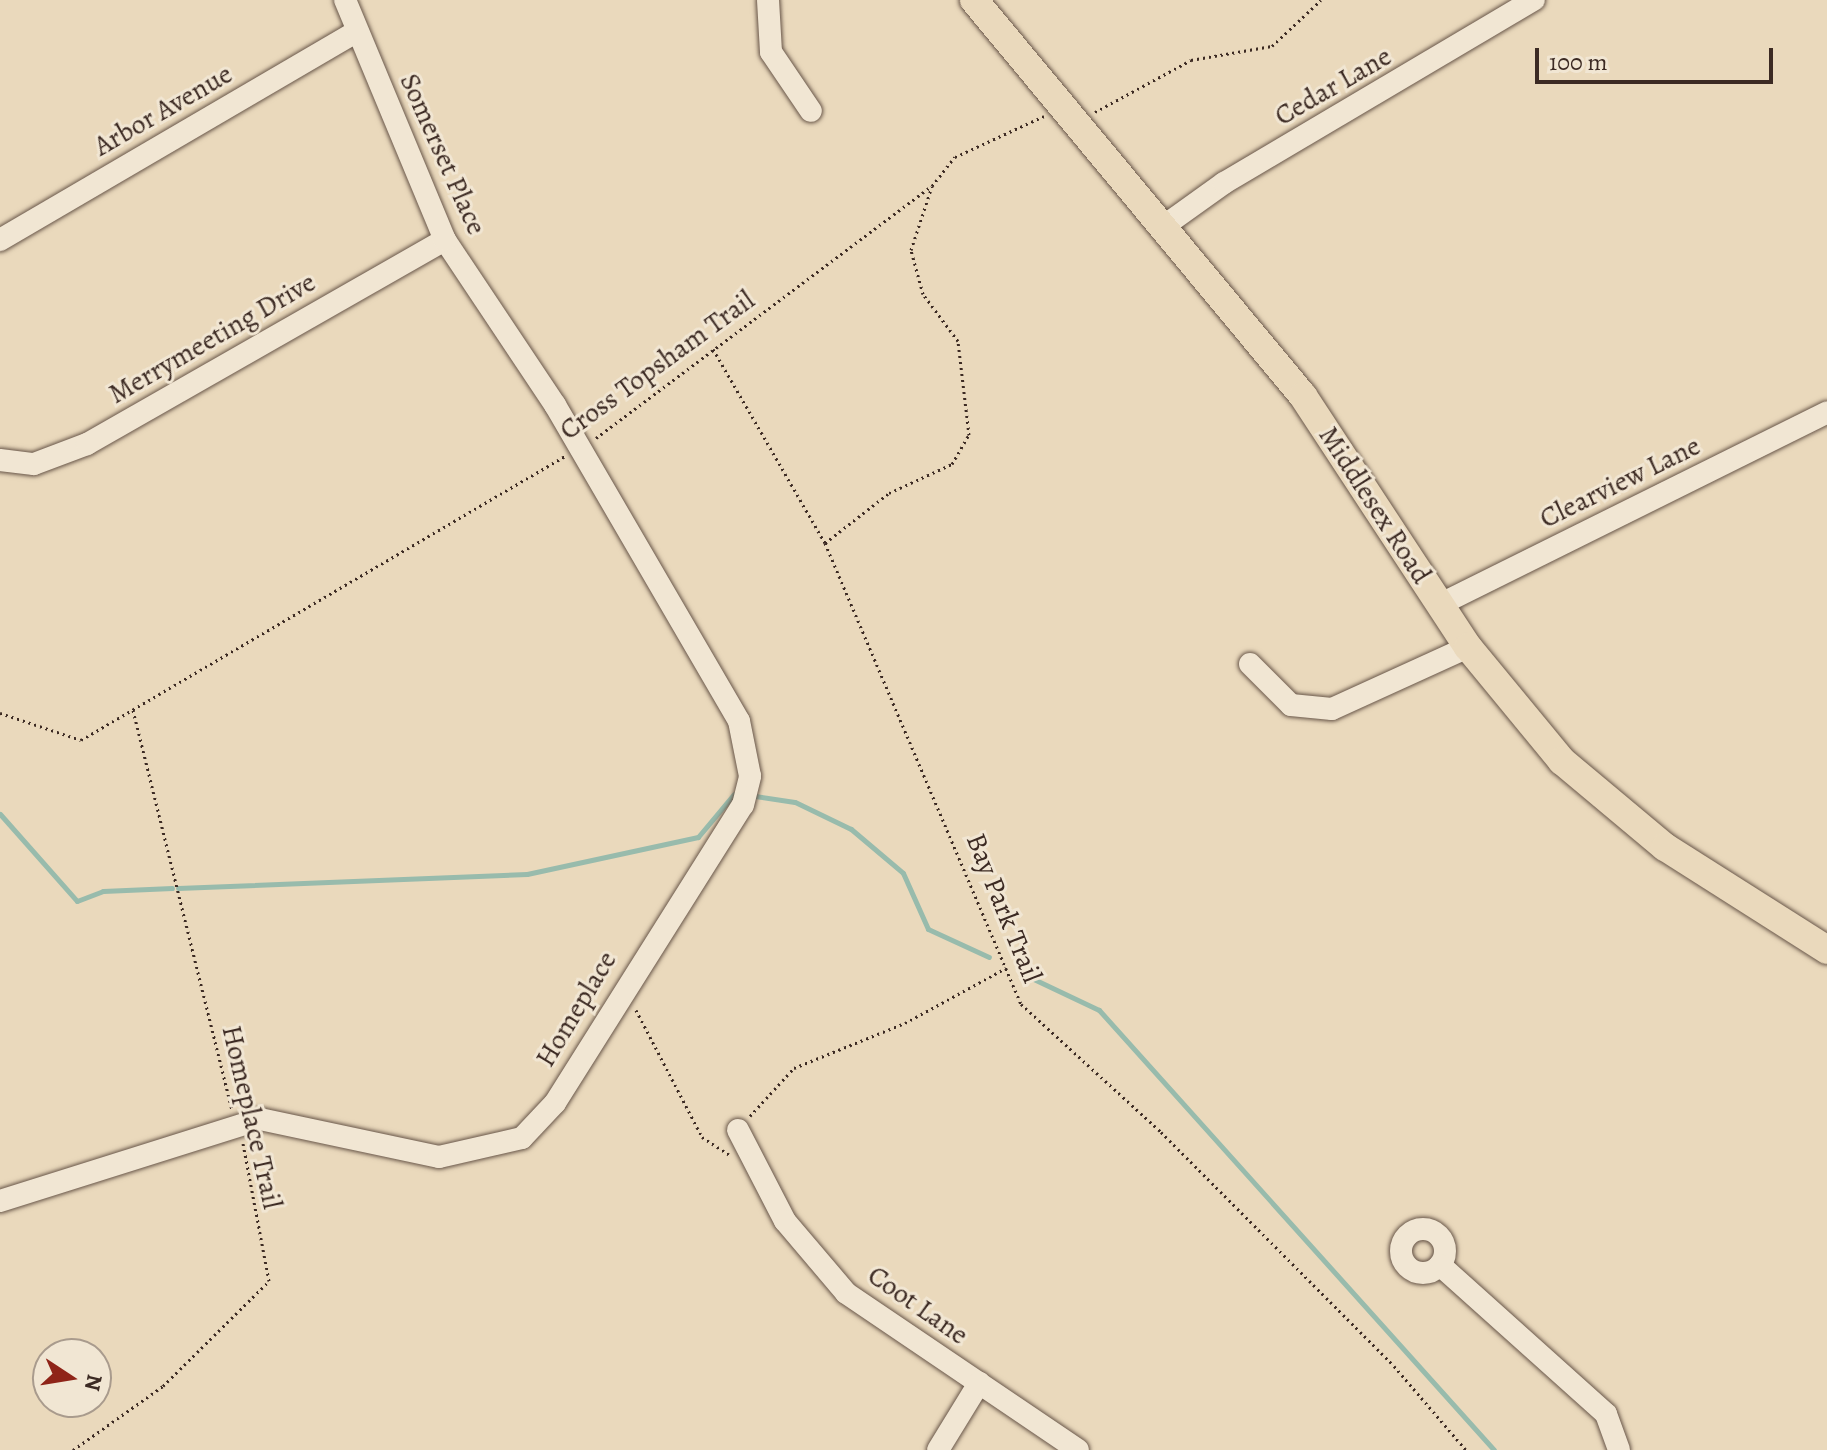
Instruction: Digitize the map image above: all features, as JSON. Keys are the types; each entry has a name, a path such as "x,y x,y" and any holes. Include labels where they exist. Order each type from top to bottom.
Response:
{"main road":[{"name":"Middlesex Road","path":"974,0 1303,396 1468,647 1562,761 1612,808 1734,895 1827,950"}],"street":[{"name":"Somerset Place","path":"345,0 445,240 555,405 573,443"},
{"path":"768,0 771,52 811,111"},
{"name":"Cedar Lane","path":"1164,226 1224,183 1534,0"},
{"name":"Arbor Avenue","path":"0,240 356,32"},
{"name":"Merrymeeting Drive","path":"0,460 34,464 87,444 445,240"},
{"name":"Clearview Lane","path":"1439,605 1827,412"},
{"name":"Homeplace","path":"0,1201 260,1119 439,1157 522,1138 555,1103 624,985 743,805 750,776 739,721 573,443"},
{"path":"1250,664 1291,705 1332,709 1468,647"},
{"name":"Coot Lane","path":"738,1130 785,1221 846,1293 1078,1450"},
{"path":"1440,1265 1606,1414 1619,1450"},
{"path":"938,1450 979,1383"}],"path":[{"name":"Cross Topsham Trail","path":"0,713 81,740 573,443 713,349 932,186 965,150 1046,115 1090,115 1191,60 1272,46 1321,0"},
{"path":"825,543 889,493 952,464 969,435 958,341 923,294 911,250 932,186"},
{"name":"Bay Park Trail","path":"713,349 825,543 1021,1004 1172,1143 1394,1366 1466,1450"},
{"name":"Homeplace Trail","path":"73,1450 163,1386 269,1281 238,1125 133,710"},
{"path":"738,1130 794,1068 905,1023 1006,968"},
{"path":"624,985 702,1137 741,1164"}],"waterway":[{"path":"178,888 527,874 698,837 734,794"},
{"path":"755,796 795,802 851,829 903,873 928,929 989,957"},
{"path":"0,814 77,901 103,891 172,888"},
{"path":"1023,974 1099,1010 1494,1450"}]}
